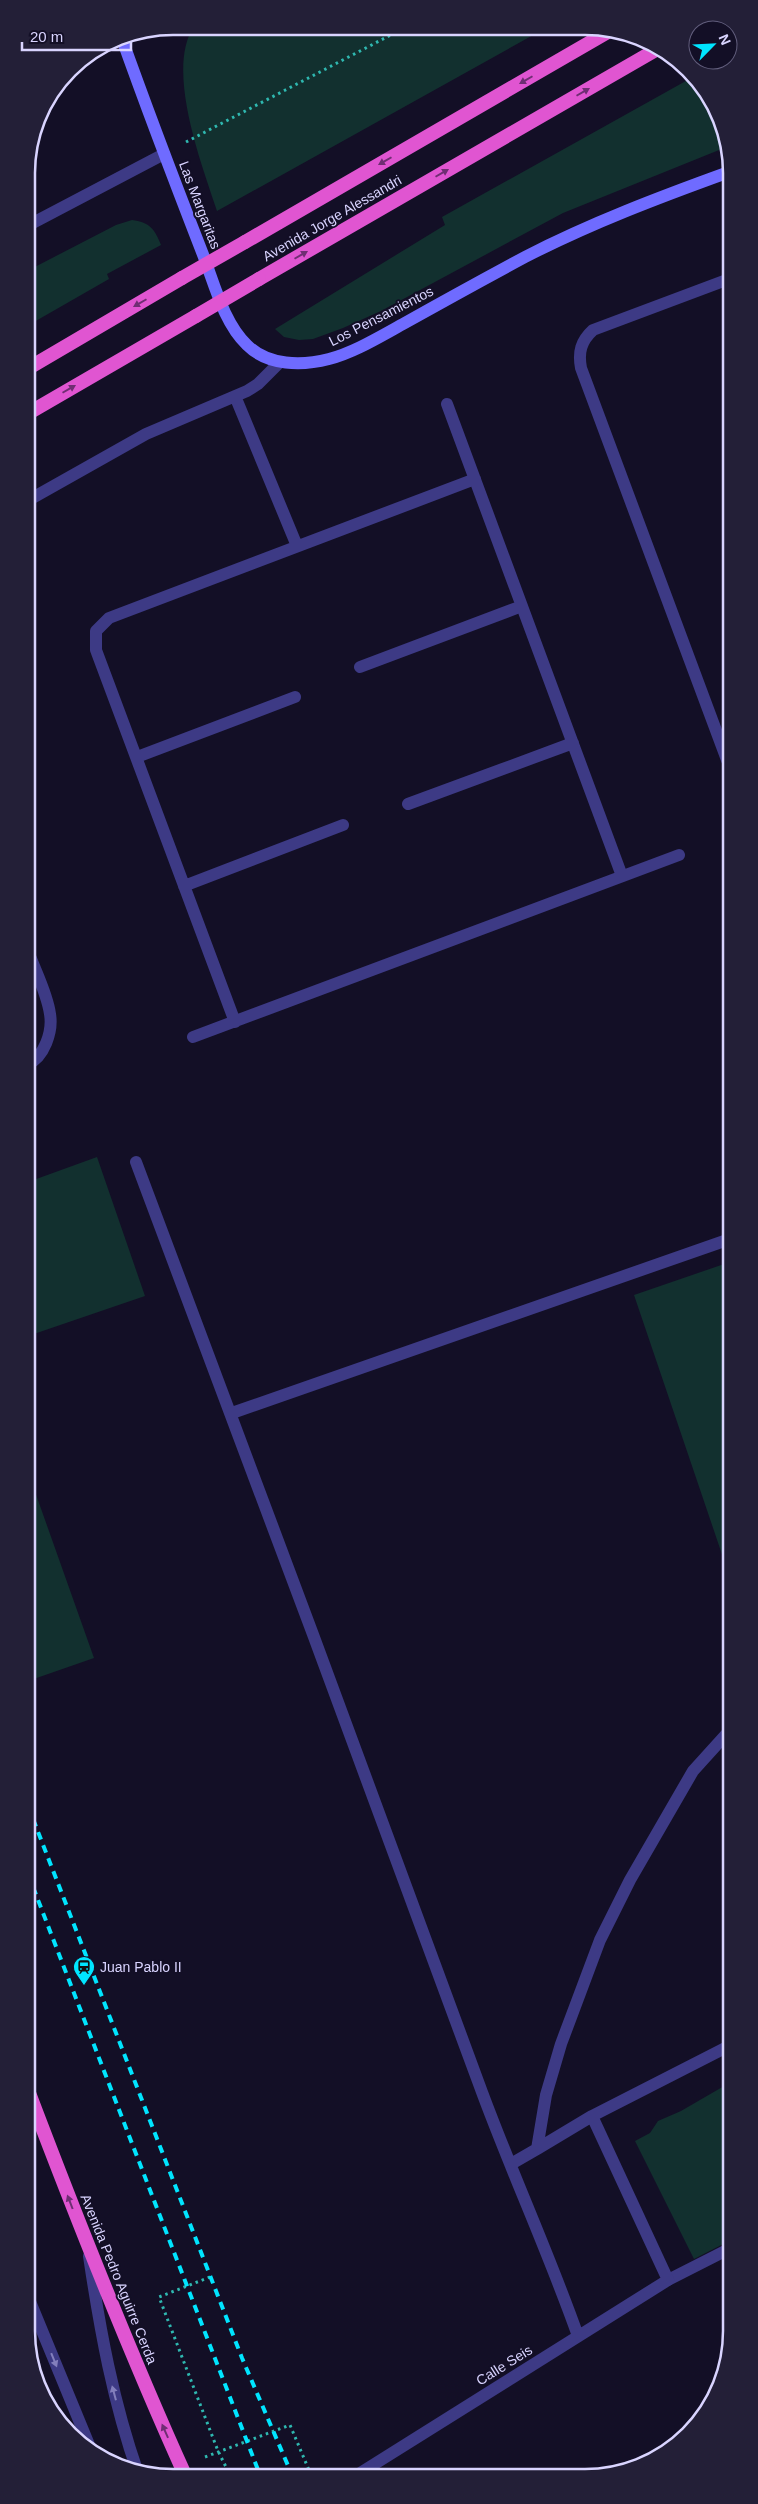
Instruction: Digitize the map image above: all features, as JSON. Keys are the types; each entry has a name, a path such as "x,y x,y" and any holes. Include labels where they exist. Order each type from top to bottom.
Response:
{"highway":[{"name":"Avenida Jorge Alessandri","path":"35,364 601,36"},
{"name":"Avenida Jorge Alessandri","path":"35,409 652,52"},
{"name":"Avenida Pedro Aguirre Cerda","path":"35,2109 88,2248 147,2391 182,2469"}],"main road":[{"name":"Las Margaritas","path":"124,44 164,154 223,305 236,332 248,346 263,356 280,362"},
{"name":"Los Pensamientos","path":"280,362 314,362 348,353 526,257 579,231 653,200 723,174"}],"street":[{"path":"35,222 164,154"},
{"path":"723,281 593,330 582,344 579,356 584,377 723,749"},
{"path":"35,496 146,434 235,396 258,384 280,362"},
{"path":"235,396 297,546"},
{"path":"447,404 622,876"},
{"path":"235,1022 96,650 96,631 101,623 109,618 475,479"},
{"path":"360,667 522,606"},
{"path":"137,757 295,698"},
{"path":"408,804 573,743"},
{"path":"184,886 343,825"},
{"path":"193,1037 679,855"},
{"path":"35,973 50,1015 48,1041 35,1061"},
{"path":"136,1162 232,1413 484,2098 561,2287 578,2336"},
{"path":"232,1413 723,1241"},
{"path":"537,2148 546,2095 561,2044 600,1940 653,1838 694,1771 723,1738"},
{"path":"511,2164 592,2116 723,2049"},
{"path":"592,2116 668,2280"},
{"path":"88,2248 110,2378 135,2464"},
{"name":"Calle Seis","path":"367,2469 668,2280 723,2252"},
{"path":"35,2314 87,2439"}],"path":[{"path":"164,154 391,35"},
{"path":"210,2277 159,2297 218,2451 227,2469"},
{"path":"218,2451 290,2425 309,2469"}],"green space":[{"path":"190,35 533,35 217,211 195,144 189,118 183,67 186,45"},
{"path":"687,80 705,104 716,128 721,149 563,213 381,311 313,339 299,340 284,337 275,329 445,225 442,217"},
{"path":"132,220 143,222 151,227 161,245 107,274 109,279 35,321 35,267 116,225"},
{"path":"97,1157 145,1296 35,1334 35,1179"},
{"path":"723,1264 723,1557 634,1295"},
{"path":"35,1492 94,1658 35,1679"},
{"path":"723,2087 723,2244 694,2259 635,2141 650,2133 658,2121 681,2111"}],"railway":[{"path":"35,1824 242,2358 289,2469"},
{"path":"35,1892 258,2469"}],"place":[{"name":"Juan Pablo II","path":"84,1986"}]}
